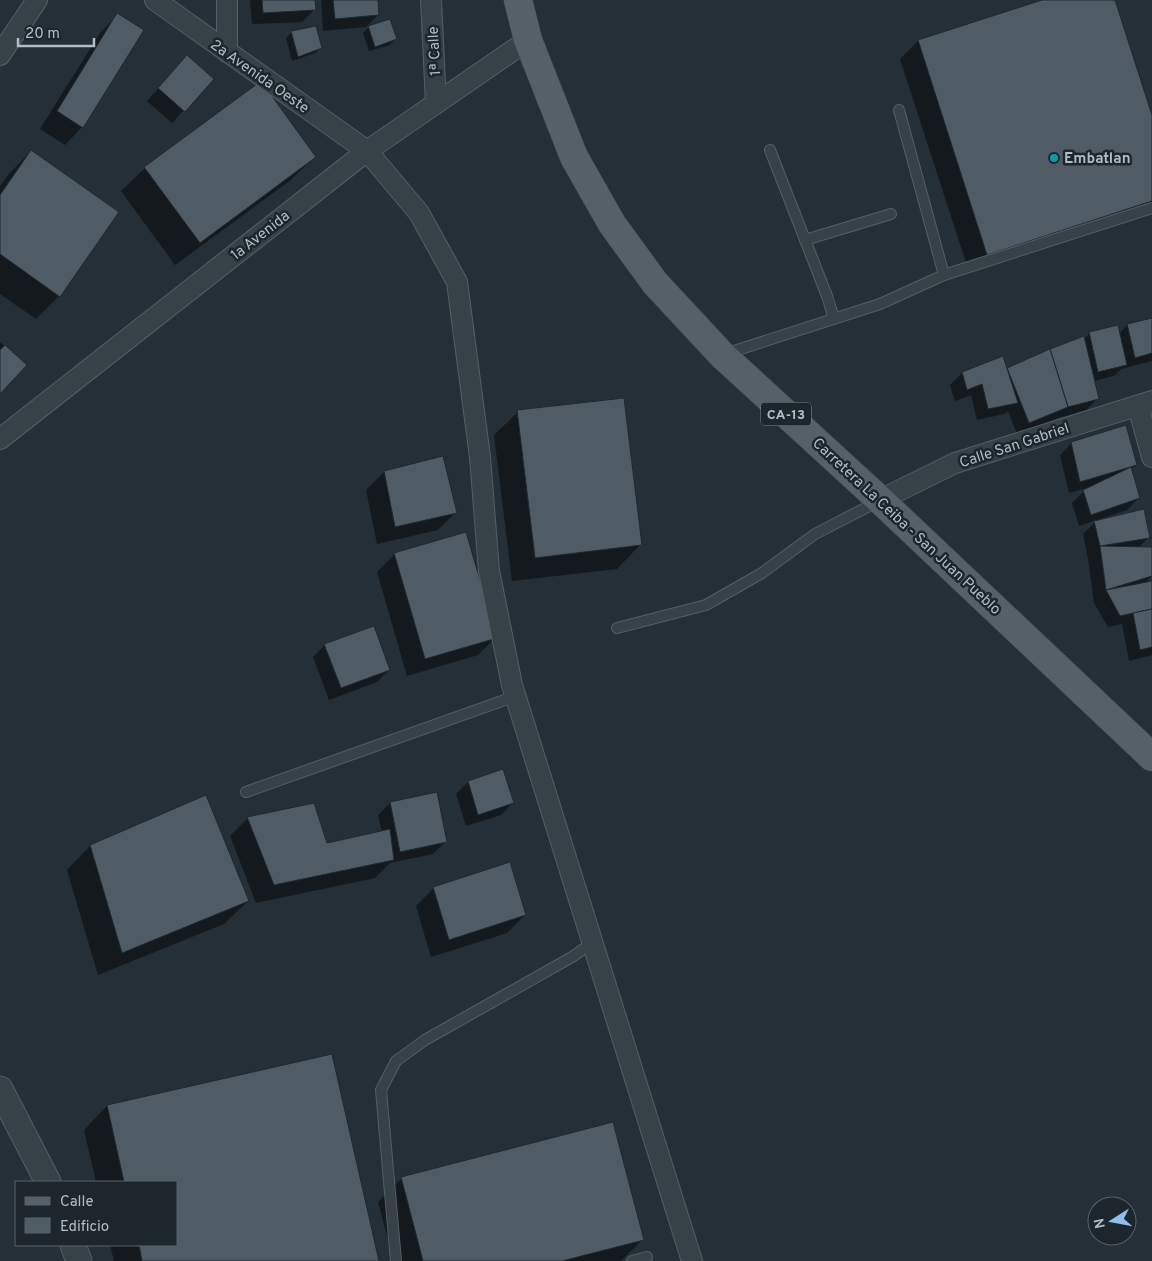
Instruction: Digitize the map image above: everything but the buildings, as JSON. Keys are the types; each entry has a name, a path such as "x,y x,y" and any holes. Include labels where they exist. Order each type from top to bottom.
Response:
{"main road":[{"name":"Carretera La Ceiba - San Juan Pueblo","path":"518,0 528,40 574,157 612,224 655,283 722,355 880,500 1152,757"}],"street":[{"path":"0,55 37,0"},
{"name":"2a Avenida Oeste","path":"155,0 367,151 419,213 457,282 480,457 489,571 516,696 692,1261"},
{"path":"227,0 227,52"},
{"name":"1ª Calle","path":"431,0 436,102"},
{"name":"1a Avenida","path":"0,440 367,151 528,40"},
{"path":"1145,404 1152,456"},
{"name":"Calle San Gabriel","path":"880,500 955,463 1145,404"},
{"path":"0,1089 47,1181"},
{"path":"72,1246 79,1261"}],"lane":[{"path":"899,110 944,275"},
{"path":"770,150 827,296 834,319"},
{"path":"722,355 880,304 944,275 1152,208"},
{"path":"805,240 891,214"},
{"path":"617,628 706,606 762,573 815,534 880,500"},
{"path":"246,792 516,696"},
{"path":"396,1261 381,1090 396,1062 425,1040 572,957 592,943"},
{"path":"632,1261 647,1257"}],"place":[{"name":"Embatlan","path":"1054,158"}]}
